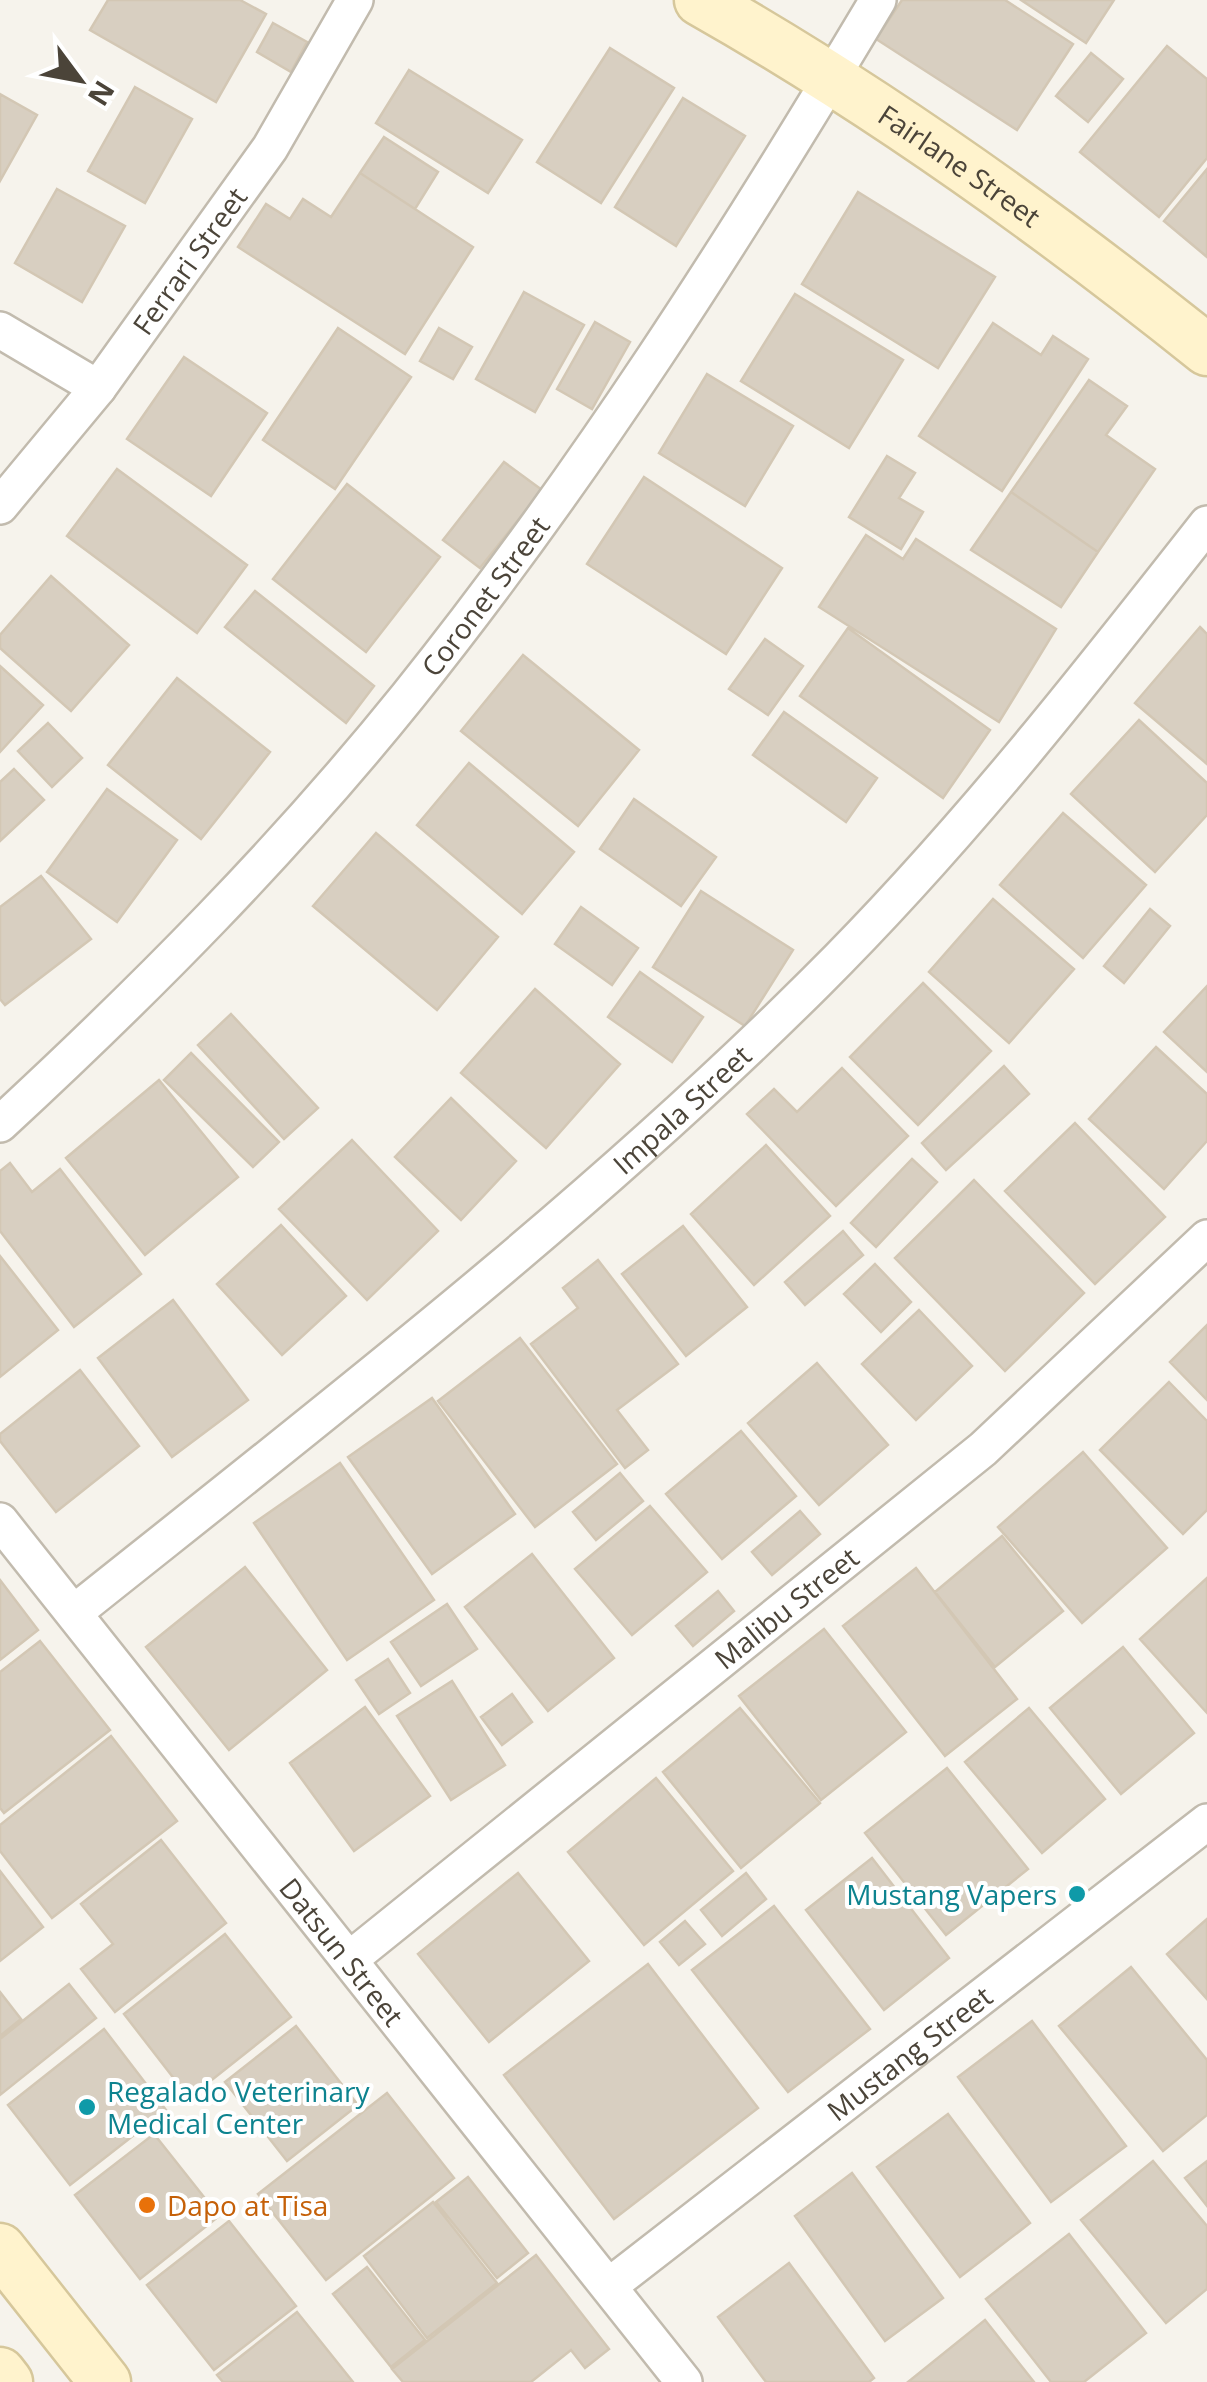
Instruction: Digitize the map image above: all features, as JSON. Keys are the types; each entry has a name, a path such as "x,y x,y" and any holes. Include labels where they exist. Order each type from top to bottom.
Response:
{"street":[{"name":"Ferrari Street","path":"0,506 98,388 270,148 355,0"},
{"name":"Fairlane Street","path":"700,0 832,78 1075,244 1207,350"},
{"name":"Coronet Street","path":"0,1124 123,1009 270,857 407,698 535,530 654,356 878,0"},
{"path":"0,330 98,388"},
{"name":"Impala Street","path":"74,1612 481,1285 711,1083 924,870 1068,701 1207,524"},
{"name":"Malibu Street","path":"350,1958 844,1566 983,1448 1207,1238"},
{"name":"Datsun Street","path":"0,1521 684,2382"},
{"name":"Mustang Street","path":"610,2286 1207,1822"},
{"path":"0,2249 104,2382"},
{"path":"0,2373 7,2382"}],"building":[{"path":"108,0 240,0 266,14 216,102 90,30"},
{"path":"902,0 1005,0 1073,44 1017,130 876,39"},
{"path":"1021,0 1114,0 1086,43"},
{"path":"273,23 307,42 291,72 257,52"},
{"path":"1167,46 1207,79 1207,158 1159,217 1080,152"},
{"path":"610,48 674,88 601,203 537,162"},
{"path":"1091,53 1123,79 1088,122 1056,96"},
{"path":"409,70 522,140 488,193 376,123"},
{"path":"135,87 192,119 145,203 88,171"},
{"path":"0,94 37,115 0,181"},
{"path":"683,98 745,136 676,246 615,207"},
{"path":"384,137 438,172 415,209 360,173"},
{"path":"1207,169 1207,257 1164,221"},
{"path":"360,173 473,247 405,354 238,247 266,204 290,219 303,199 331,217"},
{"path":"57,189 125,226 82,302 15,263"},
{"path":"858,192 995,277 938,368 802,284"},
{"path":"524,292 584,325 535,412 476,379"},
{"path":"795,294 903,360 849,448 741,381"},
{"path":"595,322 630,342 592,409 557,389"},
{"path":"993,323 1041,355 1053,336 1088,359 1002,491 919,436"},
{"path":"338,328 411,377 335,489 263,440"},
{"path":"439,328 472,347 453,379 420,361"},
{"path":"184,357 267,413 211,496 127,439"},
{"path":"707,374 793,426 745,506 659,453"},
{"path":"1089,380 1127,406 1106,435 1155,469 1098,552 1011,492"},
{"path":"887,456 915,473 899,498 923,512 901,549 849,517"},
{"path":"504,462 542,490 480,568 443,540"},
{"path":"117,469 247,565 197,633 67,536"},
{"path":"644,477 782,568 726,654 587,564"},
{"path":"347,484 440,557 366,652 273,579"},
{"path":"1011,492 1098,552 1061,607 971,550"},
{"path":"866,535 903,559 916,539 1056,629 999,722 819,607"},
{"path":"51,576 129,645 71,711 0,648 0,635"},
{"path":"255,591 374,686 346,723 225,627"},
{"path":"1200,627 1207,634 1207,764 1135,703"},
{"path":"848,628 990,730 943,798 800,696"},
{"path":"765,639 803,666 768,715 729,689"},
{"path":"523,655 639,750 578,826 461,731"},
{"path":"0,666 43,705 0,752"},
{"path":"177,678 270,752 201,839 108,765"},
{"path":"784,712 877,778 846,822 753,755"},
{"path":"1139,720 1207,783 1207,815 1155,872 1071,794"},
{"path":"48,723 82,758 52,787 18,751"},
{"path":"469,763 574,852 522,914 417,825"},
{"path":"14,769 44,800 0,841 0,782"},
{"path":"107,789 177,840 117,922 47,872"},
{"path":"634,799 716,857 681,906 600,849"},
{"path":"1063,813 1146,885 1083,958 1000,885"},
{"path":"376,833 498,937 437,1010 313,906"},
{"path":"41,876 91,939 5,1005 0,999 0,907"},
{"path":"701,891 793,950 745,1026 653,967"},
{"path":"993,899 1074,969 1009,1043 929,972"},
{"path":"581,907 638,948 612,985 555,944"},
{"path":"1150,909 1170,926 1124,983 1104,966"},
{"path":"640,972 703,1017 672,1062 608,1017"},
{"path":"923,983 991,1051 918,1125 850,1057"},
{"path":"1207,986 1207,1072 1164,1032"},
{"path":"535,989 620,1064 546,1148 461,1073"},
{"path":"231,1014 318,1108 284,1139 198,1045"},
{"path":"1156,1047 1207,1094 1207,1141 1164,1189 1089,1119"},
{"path":"191,1053 279,1142 253,1167 164,1080"},
{"path":"1004,1066 1029,1094 946,1170 922,1143"},
{"path":"842,1068 908,1136 836,1206 747,1114 774,1089 797,1112"},
{"path":"159,1080 238,1177 145,1255 66,1158"},
{"path":"451,1098 516,1161 461,1220 395,1157"},
{"path":"1075,1123 1165,1217 1095,1284 1005,1191"},
{"path":"352,1140 438,1231 367,1300 279,1209"},
{"path":"766,1145 830,1216 754,1285 691,1214"},
{"path":"912,1159 937,1182 876,1247 851,1223"},
{"path":"10,1163 32,1192 60,1169 141,1274 74,1327 0,1231 0,1171"},
{"path":"974,1180 1084,1293 1005,1371 895,1258"},
{"path":"281,1225 346,1296 282,1355 217,1284"},
{"path":"683,1226 747,1307 686,1356 622,1274"},
{"path":"843,1231 863,1255 805,1305 785,1282"},
{"path":"0,1256 58,1330 0,1377"},
{"path":"598,1260 678,1364 617,1410 648,1450 625,1468 531,1344 578,1308 563,1288"},
{"path":"875,1264 911,1302 881,1332 844,1294"},
{"path":"173,1300 248,1400 172,1457 98,1358"},
{"path":"919,1310 972,1366 916,1420 862,1364"},
{"path":"1207,1325 1207,1400 1170,1362"},
{"path":"520,1338 617,1464 535,1527 438,1401"},
{"path":"817,1363 888,1445 819,1505 748,1423"},
{"path":"80,1370 139,1446 56,1512 0,1441 0,1434"},
{"path":"1169,1382 1207,1421 1207,1510 1183,1534 1100,1450"},
{"path":"432,1398 515,1514 432,1574 348,1457"},
{"path":"741,1431 796,1496 722,1559 666,1494"},
{"path":"1083,1452 1167,1548 1082,1623 998,1527"},
{"path":"340,1463 434,1600 347,1660 254,1523"},
{"path":"620,1473 643,1501 596,1540 573,1512"},
{"path":"650,1506 707,1572 632,1635 575,1569"},
{"path":"800,1511 820,1534 772,1575 752,1552"},
{"path":"1002,1536 1063,1611 995,1667 935,1592"},
{"path":"532,1554 614,1658 548,1711 465,1607"},
{"path":"245,1567 327,1670 229,1750 146,1647"},
{"path":"916,1568 1017,1699 945,1756 843,1626"},
{"path":"1207,1578 1207,1713 1140,1639"},
{"path":"0,1580 38,1630 0,1660"},
{"path":"718,1591 734,1611 693,1646 676,1626"},
{"path":"447,1604 477,1649 421,1686 391,1642"},
{"path":"824,1629 906,1732 821,1800 739,1696"},
{"path":"40,1641 110,1730 4,1813 0,1808 0,1672"},
{"path":"1123,1647 1194,1733 1121,1794 1050,1708"},
{"path":"388,1659 410,1693 379,1714 356,1680"},
{"path":"452,1681 505,1765 451,1800 397,1716"},
{"path":"512,1694 532,1722 502,1745 481,1717"},
{"path":"365,1707 430,1796 354,1851 290,1763"},
{"path":"740,1708 820,1803 741,1868 663,1772"},
{"path":"1029,1708 1105,1799 1042,1853 965,1762"},
{"path":"111,1736 177,1821 52,1918 0,1851 0,1825"},
{"path":"947,1768 1028,1869 946,1935 865,1833"},
{"path":"656,1778 733,1871 644,1945 568,1852"},
{"path":"161,1840 226,1923 115,2012 81,1969 113,1944 81,1904"},
{"path":"872,1858 949,1958 884,2010 806,1910"},
{"path":"0,1871 43,1927 0,1961"},
{"path":"518,1873 589,1961 489,2042 418,1954"},
{"path":"746,1873 766,1899 722,1936 701,1910"},
{"path":"774,1906 870,2029 788,2092 692,1970"},
{"path":"1207,1919 1207,1999 1167,1954"},
{"path":"685,1921 705,1944 679,1965 660,1942"},
{"path":"225,1934 291,2017 189,2098 124,2014"},
{"path":"648,1964 758,2108 614,2219 504,2075"},
{"path":"1131,1967 1207,2060 1207,2115 1163,2151 1059,2026"},
{"path":"69,1984 96,2018 0,2095 0,2039"},
{"path":"0,1992 21,2019 0,2036"},
{"path":"1032,2021 1126,2146 1051,2202 958,2077"},
{"path":"296,2026 358,2105 287,2161 225,2082"},
{"name":"Regalado Veterinary Medical Center","path":"104,2029 166,2110 70,2185 8,2105"},
{"path":"387,2093 454,2178 326,2280 258,2194"},
{"path":"948,2114 1030,2223 960,2277 877,2167"},
{"name":"Dapo at Tisa","path":"154,2134 219,2216 140,2279 75,2195"},
{"path":"1153,2161 1207,2226 1207,2289 1166,2323 1081,2220"},
{"path":"1207,2161 1207,2206 1185,2178"},
{"path":"852,2173 943,2298 885,2341 795,2216"},
{"path":"468,2177 528,2253 497,2278 436,2202"},
{"path":"433,2202 497,2283 427,2338 364,2256"},
{"path":"229,2221 296,2306 214,2370 147,2285"},
{"path":"1069,2234 1146,2333 1084,2382 1051,2382 986,2299"},
{"path":"536,2255 609,2349 585,2368 571,2350 531,2382 403,2382 392,2369"},
{"path":"789,2263 874,2378 869,2382 766,2382 718,2317"},
{"path":"367,2267 425,2340 391,2367 333,2294"},
{"path":"297,2312 353,2382 223,2382 217,2375"},
{"path":"985,2320 1034,2382 908,2382"}],"place":[{"name":"Mustang Vapers","path":"1077,1894"},
{"name":"Regalado Veterinary Medical Center","path":"87,2107"},
{"name":"Dapo at Tisa","path":"147,2205"}]}
